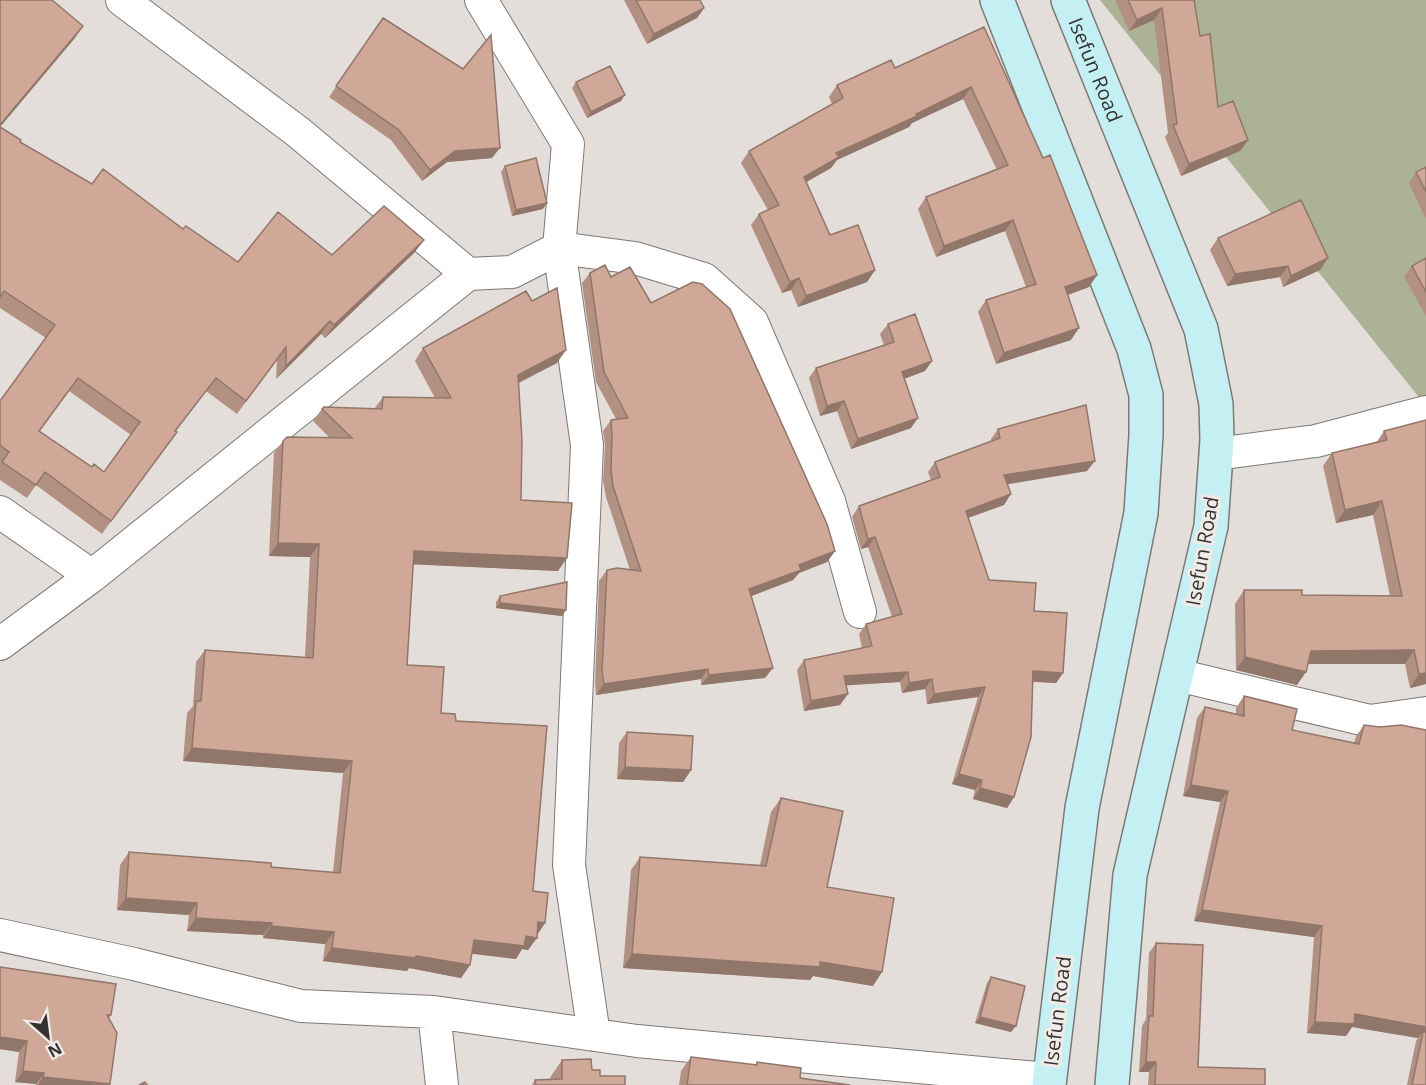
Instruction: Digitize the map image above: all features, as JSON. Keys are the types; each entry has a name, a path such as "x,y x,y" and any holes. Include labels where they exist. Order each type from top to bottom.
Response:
{"street":[{"path":"122,0 298,132 468,274"},
{"path":"481,0 568,144 559,248 587,445 568,865 594,1035"},
{"name":"Isefun Road","path":"997,0 1134,349 1146,395 1141,513 1082,808 1049,1082"},
{"name":"Isefun Road","path":"1068,0 1201,328 1216,404 1216,454 1211,526 1131,875 1112,1085"},
{"path":"0,644 92,576 468,274 512,272 559,248 636,258 704,279 752,322 829,501 860,612"},
{"path":"1216,454 1316,441 1426,412"},
{"path":"0,512 92,576"},
{"path":"1177,675 1370,721 1426,713"},
{"path":"0,935 134,964 301,1006 434,1012 637,1041 1049,1082"},
{"path":"434,1012 442,1085"}],"green space":[{"path":"1100,0 1426,0 1426,406"}],"building":[{"path":"0,0 52,0 83,26 0,125"},
{"path":"636,0 700,0 704,8 654,34"},
{"path":"1128,0 1194,0 1200,36 1210,34 1218,107 1233,101 1248,140 1189,164 1173,125 1177,124 1162,8 1137,20"},
{"path":"383,18 463,69 491,35 500,148 455,151 430,170 399,130 336,86"},
{"path":"984,27 1043,158 1050,155 1097,275 1065,287 1079,328 1004,353 986,300 1036,284 1013,220 944,246 926,197 1008,165 971,87 916,114 917,116 836,153 839,157 804,177 830,235 858,225 875,270 806,296 799,278 790,282 759,214 779,205 749,151 843,98 837,85 891,60 895,68"},
{"path":"610,66 625,95 591,112 576,82"},
{"path":"0,127 21,140 20,142 92,184 103,169 183,229 186,226 238,262 278,212 332,255 384,206 424,240 334,325 330,321 286,366 286,347 246,401 216,378 111,521 45,472 36,485 2,462 9,452 0,445 0,401 55,325 4,291 0,297","holes":["78,378 140,422 104,472 94,464 92,467 39,431"]},
{"path":"536,158 547,203 516,210 505,166"},
{"path":"1426,167 1426,192 1416,172"},
{"path":"1301,200 1328,258 1291,276 1288,266 1235,274 1218,238"},
{"path":"1426,258 1426,292 1412,266"},
{"path":"605,265 611,277 630,267 651,303 693,282 702,284 730,309 827,524 835,551 799,565 801,570 749,589 773,668 709,675 708,669 604,684 602,671 607,570 617,568 641,571 613,486 611,470 611,420 628,418 604,372 590,273"},
{"path":"557,288 566,350 518,375 522,440 521,500 572,503 567,558 414,551 407,665 444,667 441,713 455,714 456,721 547,726 533,891 548,893 545,923 538,922 537,938 526,936 524,946 474,940 470,965 416,956 416,958 332,948 334,932 271,926 272,923 196,918 197,903 126,898 129,852 271,863 271,867 340,873 352,761 192,748 196,701 201,701 205,650 313,658 319,544 278,543 283,441 287,437 352,438 322,409 324,407 382,409 383,397 451,398 423,348 526,291 532,301"},
{"path":"915,314 932,361 902,372 918,418 858,439 844,401 827,406 816,368 894,342 888,324"},
{"path":"1086,405 1095,461 1004,475 1011,494 966,511 989,580 1036,583 1034,611 1067,613 1063,673 1033,671 1031,737 1014,797 980,788 982,780 959,774 985,687 934,694 932,679 909,683 908,672 844,676 848,694 811,701 804,660 872,646 866,624 902,614 875,537 868,539 859,506 940,477 935,462 1000,438 998,429"},
{"path":"1426,420 1426,673 1419,674 1414,650 1311,651 1306,672 1245,657 1244,590 1302,590 1302,595 1402,596 1382,501 1345,510 1332,453 1387,440 1384,431"},
{"path":"567,582 566,610 500,603 500,596"},
{"path":"1244,696 1297,709 1292,730 1359,744 1364,725 1380,727 1401,725 1426,730 1426,1027 1355,1014 1354,1024 1315,1022 1322,926 1202,910 1228,791 1191,785 1205,707 1244,716"},
{"path":"627,732 693,736 691,770 625,767"},
{"path":"781,798 843,811 827,887 894,898 882,972 820,962 820,967 632,954 640,857 766,866"},
{"path":"1156,943 1203,945 1198,1067 1265,1069 1265,1085 1155,1085 1156,1062 1146,1062 1149,1016 1153,1016"},
{"path":"0,967 116,984 111,1015 107,1015 117,1033 110,1084 43,1077 44,1073 23,1071 27,1041 0,1037"},
{"path":"991,977 1025,986 1016,1026 980,1017"},
{"path":"1423,1032 1426,1032 1426,1085 1412,1085"},
{"path":"691,1057 801,1068 800,1078 850,1085 687,1085"},
{"path":"591,1059 592,1070 600,1070 600,1076 625,1076 625,1085 536,1085 535,1080 562,1079 562,1060"}]}
